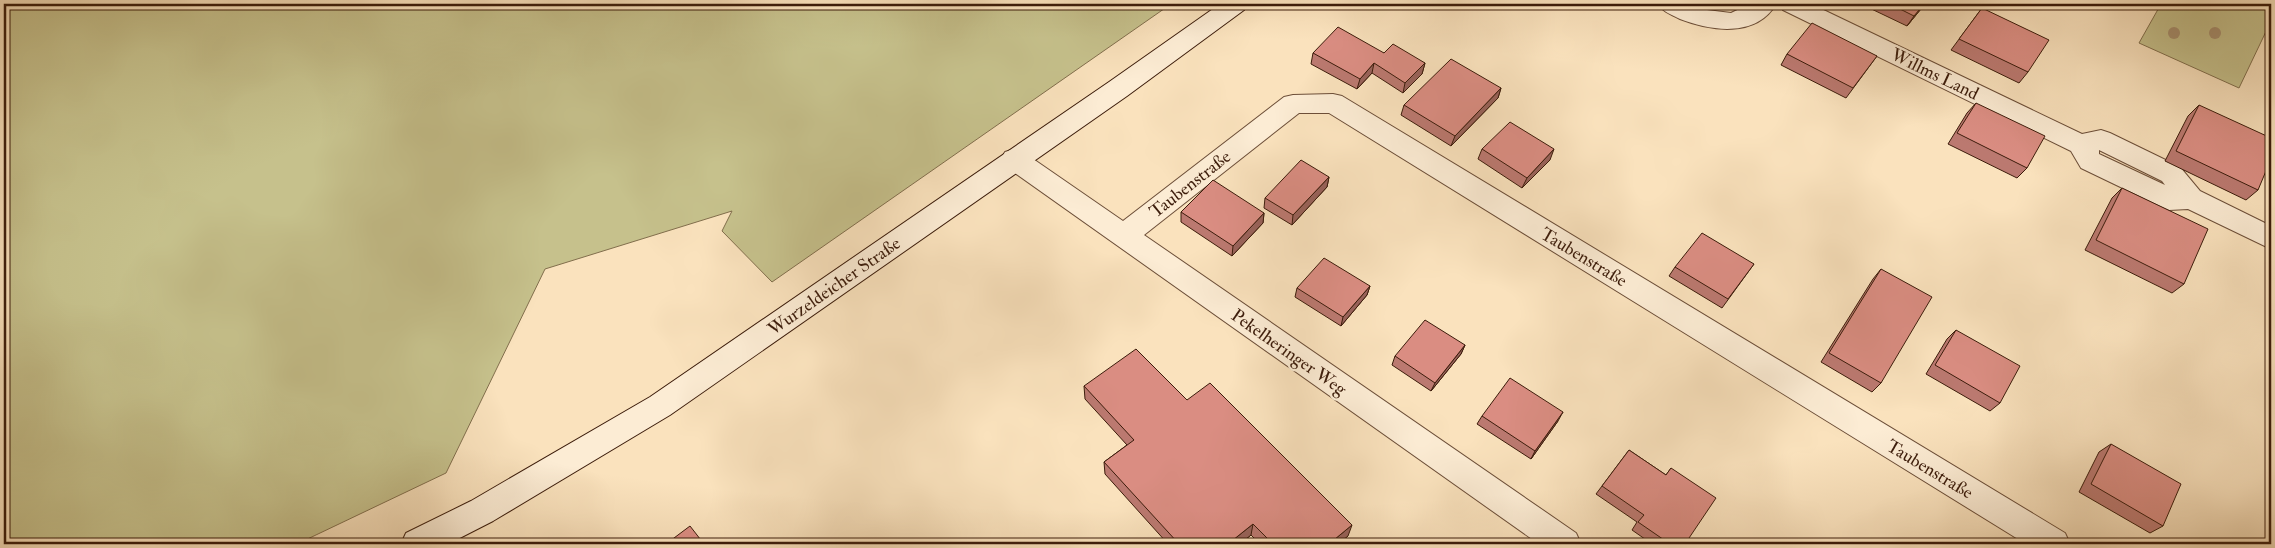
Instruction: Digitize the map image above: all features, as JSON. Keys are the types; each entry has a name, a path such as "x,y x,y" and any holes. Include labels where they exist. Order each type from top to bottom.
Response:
{"street":[{"name":"Wurzeldeicher Straße","path":"417,544 482,511 660,406 1236,4"},
{"path":"1670,4 1689,14 1724,23 1755,15 1764,4"},
{"name":"Willms Land","path":"1791,4 2080,144 2090,161 2169,200 2191,198 2271,238"},
{"name":"Taubenstraße","path":"1123,236 1293,104 1333,103 2054,544"},
{"name":"Pekelheringer Weg","path":"1014,160 1565,544"}],"shaded area":[{"path":"4,4 1171,4 772,282 722,231 732,211 545,269 446,473 297,544 4,544"},
{"path":"2161,4 2271,4 2271,21 2239,88 2139,43"}],"building":[{"path":"1890,4 1924,4 1914,16"},
{"path":"1982,8 2049,40 2028,72 1959,39"},
{"path":"1812,23 1877,56 1853,88 1787,54"},
{"path":"1338,27 1384,53 1393,44 1425,63 1405,83 1374,63 1360,79 1313,53"},
{"path":"1451,59 1501,88 1455,136 1404,105"},
{"path":"1976,103 2045,136 2027,168 1957,133"},
{"path":"2199,105 2271,138 2271,159 2258,190 2176,151"},
{"path":"1510,122 1554,149 1527,178 1482,149"},
{"path":"1301,160 1329,177 1293,215 1265,198"},
{"path":"1213,180 1264,213 1233,246 1181,212"},
{"path":"2122,188 2208,229 2184,284 2096,240"},
{"path":"1702,233 1754,264 1728,299 1675,267"},
{"path":"1324,258 1370,286 1343,317 1297,288"},
{"path":"1881,269 1932,297 1881,383 1829,353"},
{"path":"1425,320 1465,345 1435,383 1395,356"},
{"path":"1956,330 2020,366 2000,403 1935,365"},
{"path":"1136,349 1187,400 1210,383 1352,525 1329,544 1273,544 1253,524 1228,544 1179,544 1104,462 1134,440 1084,386"},
{"path":"1510,378 1563,412 1535,451 1482,416"},
{"path":"2111,444 2181,484 2163,526 2091,484"},
{"path":"1629,450 1666,475 1671,468 1716,498 1685,544 1670,544 1638,522 1644,515 1602,486"},
{"path":"690,526 704,544 666,544"}]}
